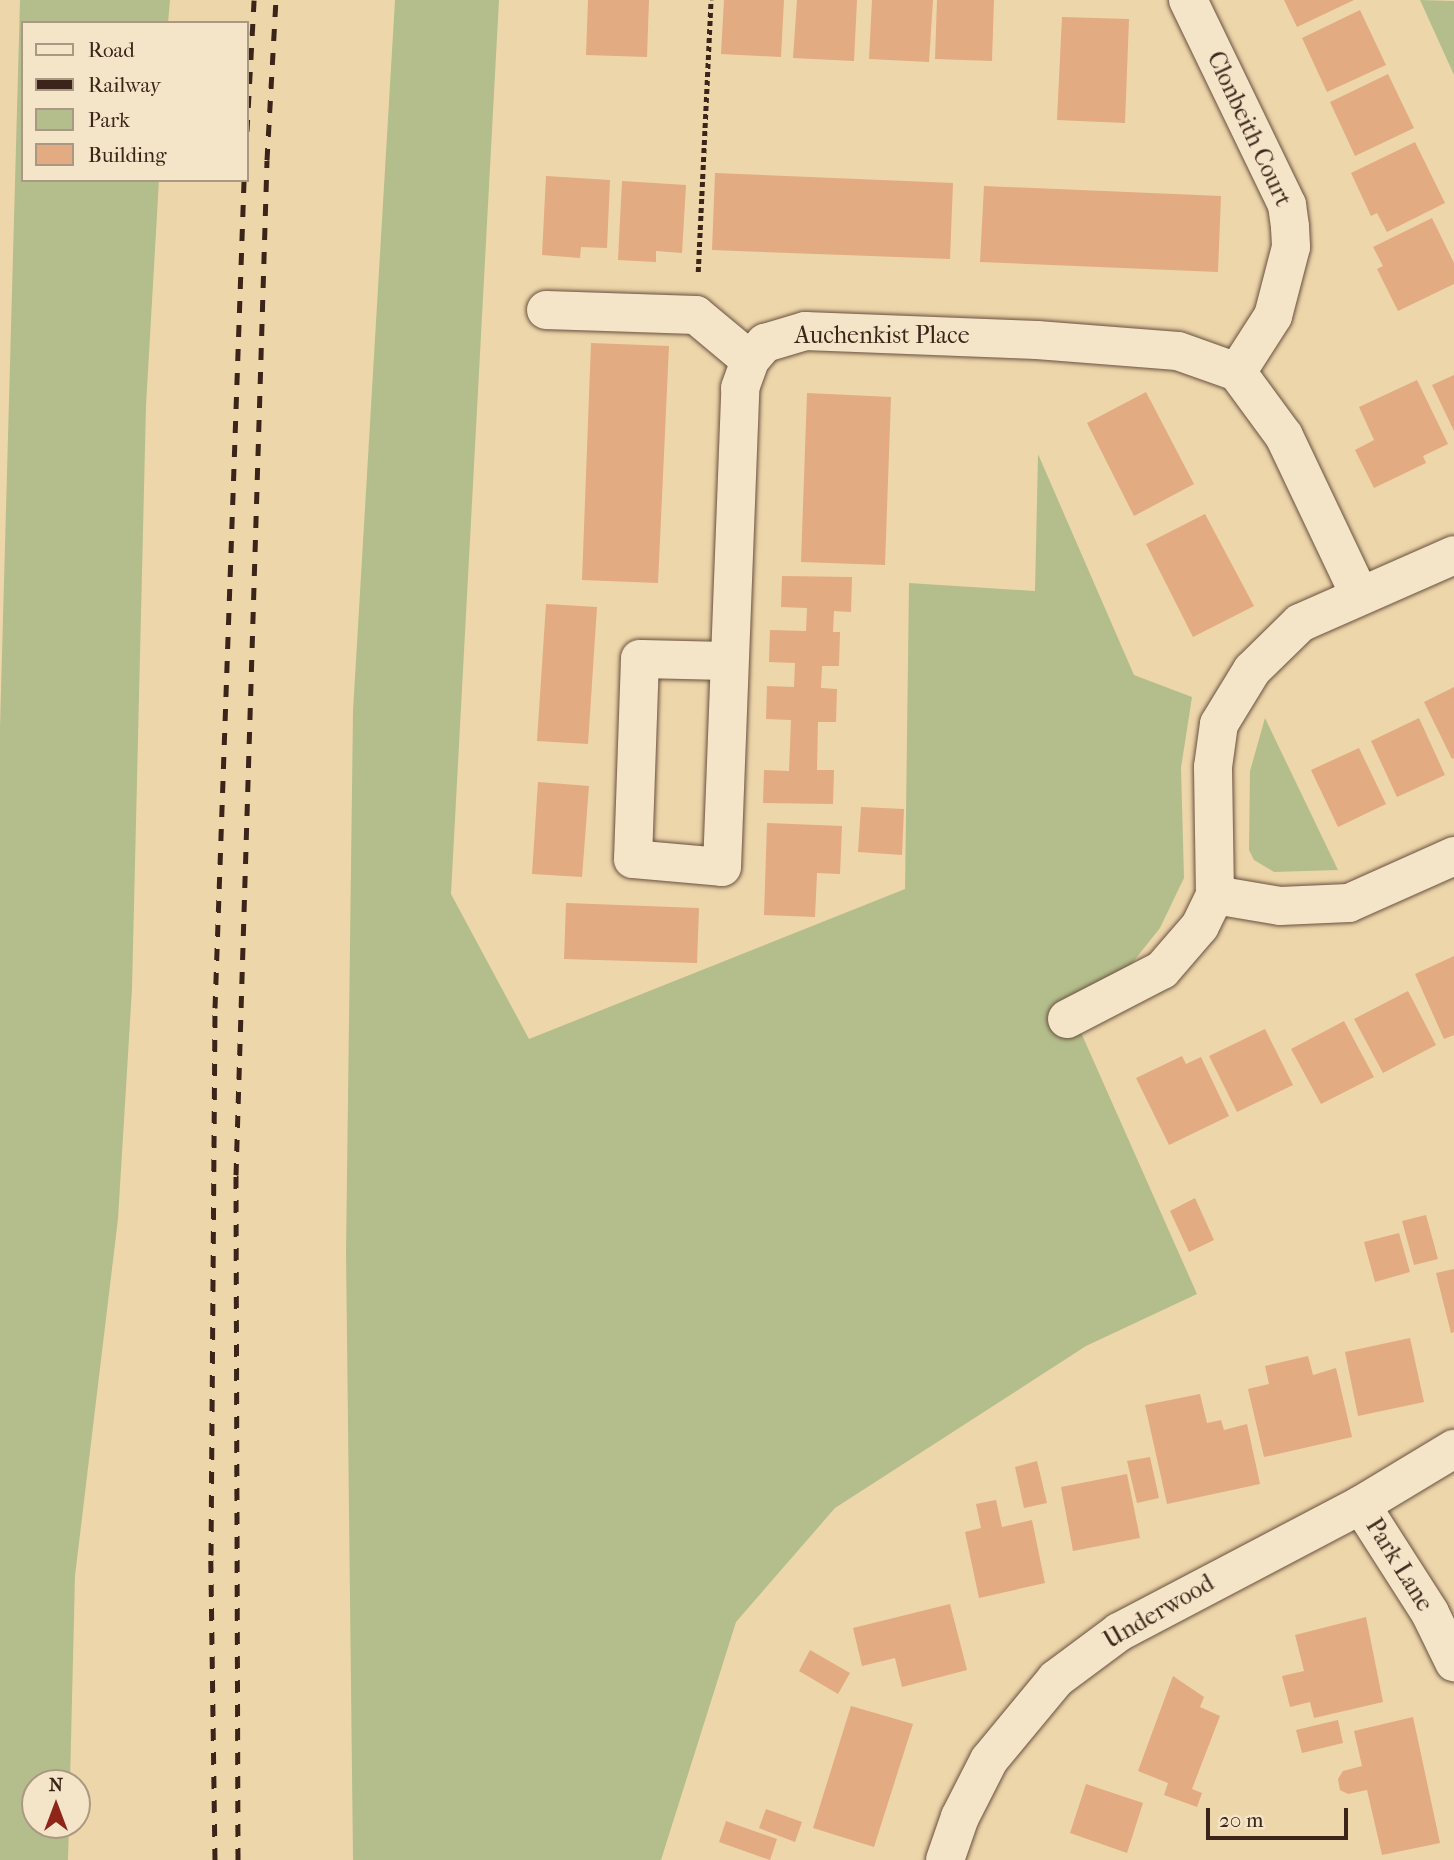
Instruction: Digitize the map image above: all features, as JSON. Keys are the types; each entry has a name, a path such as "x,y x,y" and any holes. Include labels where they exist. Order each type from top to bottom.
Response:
{"street":[{"name":"Clonbeith Court","path":"1188,0 1287,205 1290,227 1291,247 1273,316 1237,372"},
{"path":"546,310 696,315 750,360 740,388 722,867 633,859 640,659 728,661"},
{"name":"Auchenkist Place","path":"750,360 765,344 806,331 1037,340 1178,351 1237,372"},
{"path":"1237,372 1284,436 1360,596"},
{"path":"1067,1019 1162,970 1200,926 1215,895 1213,767 1219,724 1252,670 1273,646 1300,623 1454,555"},
{"path":"1215,895 1280,906 1349,903 1454,856"},
{"name":"Underwood","path":"945,1860 960,1817 989,1760 1056,1679 1118,1632 1361,1506 1454,1450"},
{"name":"Park Lane","path":"1361,1506 1430,1613 1454,1662"}],"path":[{"path":"696,315 711,0"}],"green space":[{"path":"20,0 170,0 168,21 21,21 21,182 159,182 146,406 132,989 118,1219 75,1576 70,1769 21,1769 21,1839 69,1839 68,1860 0,1860 0,727"},
{"path":"395,0 499,0 451,894 529,1039 905,889 909,583 1035,591 1038,454 1134,675 1192,697 1181,768 1184,878 1160,928 1129,967 1067,1001 1197,1294 1086,1346 835,1508 736,1622 661,1860 353,1860 346,1252 353,711"},
{"path":"1420,0 1454,1 1454,75"},
{"path":"1265,718 1338,870 1274,872 1254,860 1249,850 1250,771"}],"building":[{"path":"588,0 649,0 647,57 586,55"},
{"path":"724,0 784,0 781,57 721,54"},
{"path":"797,0 857,0 854,61 793,58"},
{"path":"872,0 933,0 929,62 869,59"},
{"path":"937,0 994,0 992,61 935,59"},
{"path":"1284,0 1354,0 1297,27"},
{"path":"1360,10 1386,65 1327,92 1302,38"},
{"path":"1062,17 1129,19 1125,123 1057,120"},
{"path":"1388,74 1414,128 1355,156 1330,102"},
{"path":"1415,142 1445,203 1387,232 1377,213 1371,216 1351,173"},
{"path":"715,173 953,183 950,259 712,250"},
{"path":"546,176 610,180 607,248 581,247 580,258 542,255"},
{"path":"622,181 686,185 682,253 656,251 656,262 618,260"},
{"path":"984,186 1221,196 1218,272 980,262"},
{"path":"1432,218 1454,263 1454,284 1398,311 1377,269 1383,266 1373,247"},
{"path":"591,343 669,346 658,583 582,580"},
{"path":"1454,375 1454,431 1432,385"},
{"path":"1417,380 1448,444 1423,456 1426,463 1374,488 1355,450 1374,440 1359,407"},
{"path":"1146,392 1194,484 1134,516 1087,423"},
{"path":"807,393 891,397 885,565 801,562"},
{"path":"1205,514 1254,606 1193,637 1146,544"},
{"path":"782,576 852,577 851,612 834,611 833,632 840,632 839,666 822,666 821,688 837,689 836,722 818,722 817,770 834,770 833,804 763,803 764,770 789,771 791,720 766,719 767,686 794,687 795,663 769,662 770,630 806,631 807,608 781,607"},
{"path":"546,604 597,607 588,744 537,741"},
{"path":"1454,687 1454,758 1452,759 1424,702"},
{"path":"1419,718 1445,775 1397,797 1371,741"},
{"path":"1359,748 1386,804 1338,827 1311,770"},
{"path":"538,782 589,786 582,877 532,874"},
{"path":"861,807 904,809 902,855 858,852"},
{"path":"767,823 842,826 840,874 817,873 815,917 764,915"},
{"path":"566,903 699,908 697,963 564,959"},
{"path":"1454,956 1454,1035 1444,1039 1415,974"},
{"path":"1408,991 1436,1045 1383,1073 1354,1019"},
{"path":"1344,1021 1374,1077 1321,1104 1291,1049"},
{"path":"1265,1029 1293,1085 1237,1112 1209,1056"},
{"path":"1182,1056 1186,1064 1201,1057 1229,1116 1169,1145 1136,1078"},
{"path":"1195,1198 1214,1240 1189,1252 1170,1211"},
{"path":"1426,1215 1438,1259 1414,1265 1402,1221"},
{"path":"1399,1233 1410,1272 1375,1282 1364,1242"},
{"path":"1454,1269 1454,1332 1451,1333 1436,1273"},
{"path":"1410,1338 1424,1402 1358,1416 1345,1352"},
{"path":"1308,1356 1313,1375 1336,1368 1352,1437 1264,1457 1248,1389 1269,1384 1265,1366"},
{"path":"1200,1394 1207,1423 1221,1420 1224,1430 1247,1424 1260,1484 1167,1504 1145,1405"},
{"path":"1150,1457 1159,1498 1137,1503 1127,1461"},
{"path":"1037,1461 1047,1503 1024,1508 1015,1467"},
{"path":"1127,1474 1140,1538 1073,1551 1061,1487"},
{"path":"996,1500 1002,1527 1032,1520 1045,1583 979,1598 965,1532 981,1528 976,1504"},
{"path":"950,1604 967,1670 902,1687 895,1658 862,1666 853,1628"},
{"path":"1366,1617 1383,1702 1314,1718 1310,1702 1290,1707 1282,1676 1304,1671 1295,1635"},
{"path":"810,1650 850,1673 838,1694 799,1671"},
{"path":"1173,1676 1204,1697 1200,1707 1220,1716 1192,1789 1202,1793 1197,1807 1164,1795 1168,1783 1138,1771"},
{"path":"851,1706 913,1724 874,1847 813,1828"},
{"path":"1413,1717 1440,1843 1382,1855 1367,1790 1348,1794 1340,1790 1338,1779 1343,1771 1362,1766 1354,1731"},
{"path":"1338,1720 1343,1743 1302,1753 1296,1730"},
{"path":"1086,1784 1143,1803 1127,1853 1070,1833"},
{"path":"766,1809 802,1822 795,1842 759,1828"},
{"path":"726,1821 777,1839 770,1860 719,1842"}],"railway":[{"path":"248,112 254,0"},
{"path":"238,1860 236,1175 267,160 276,0"},
{"path":"215,1860 211,1555 215,1008 244,182"}]}
